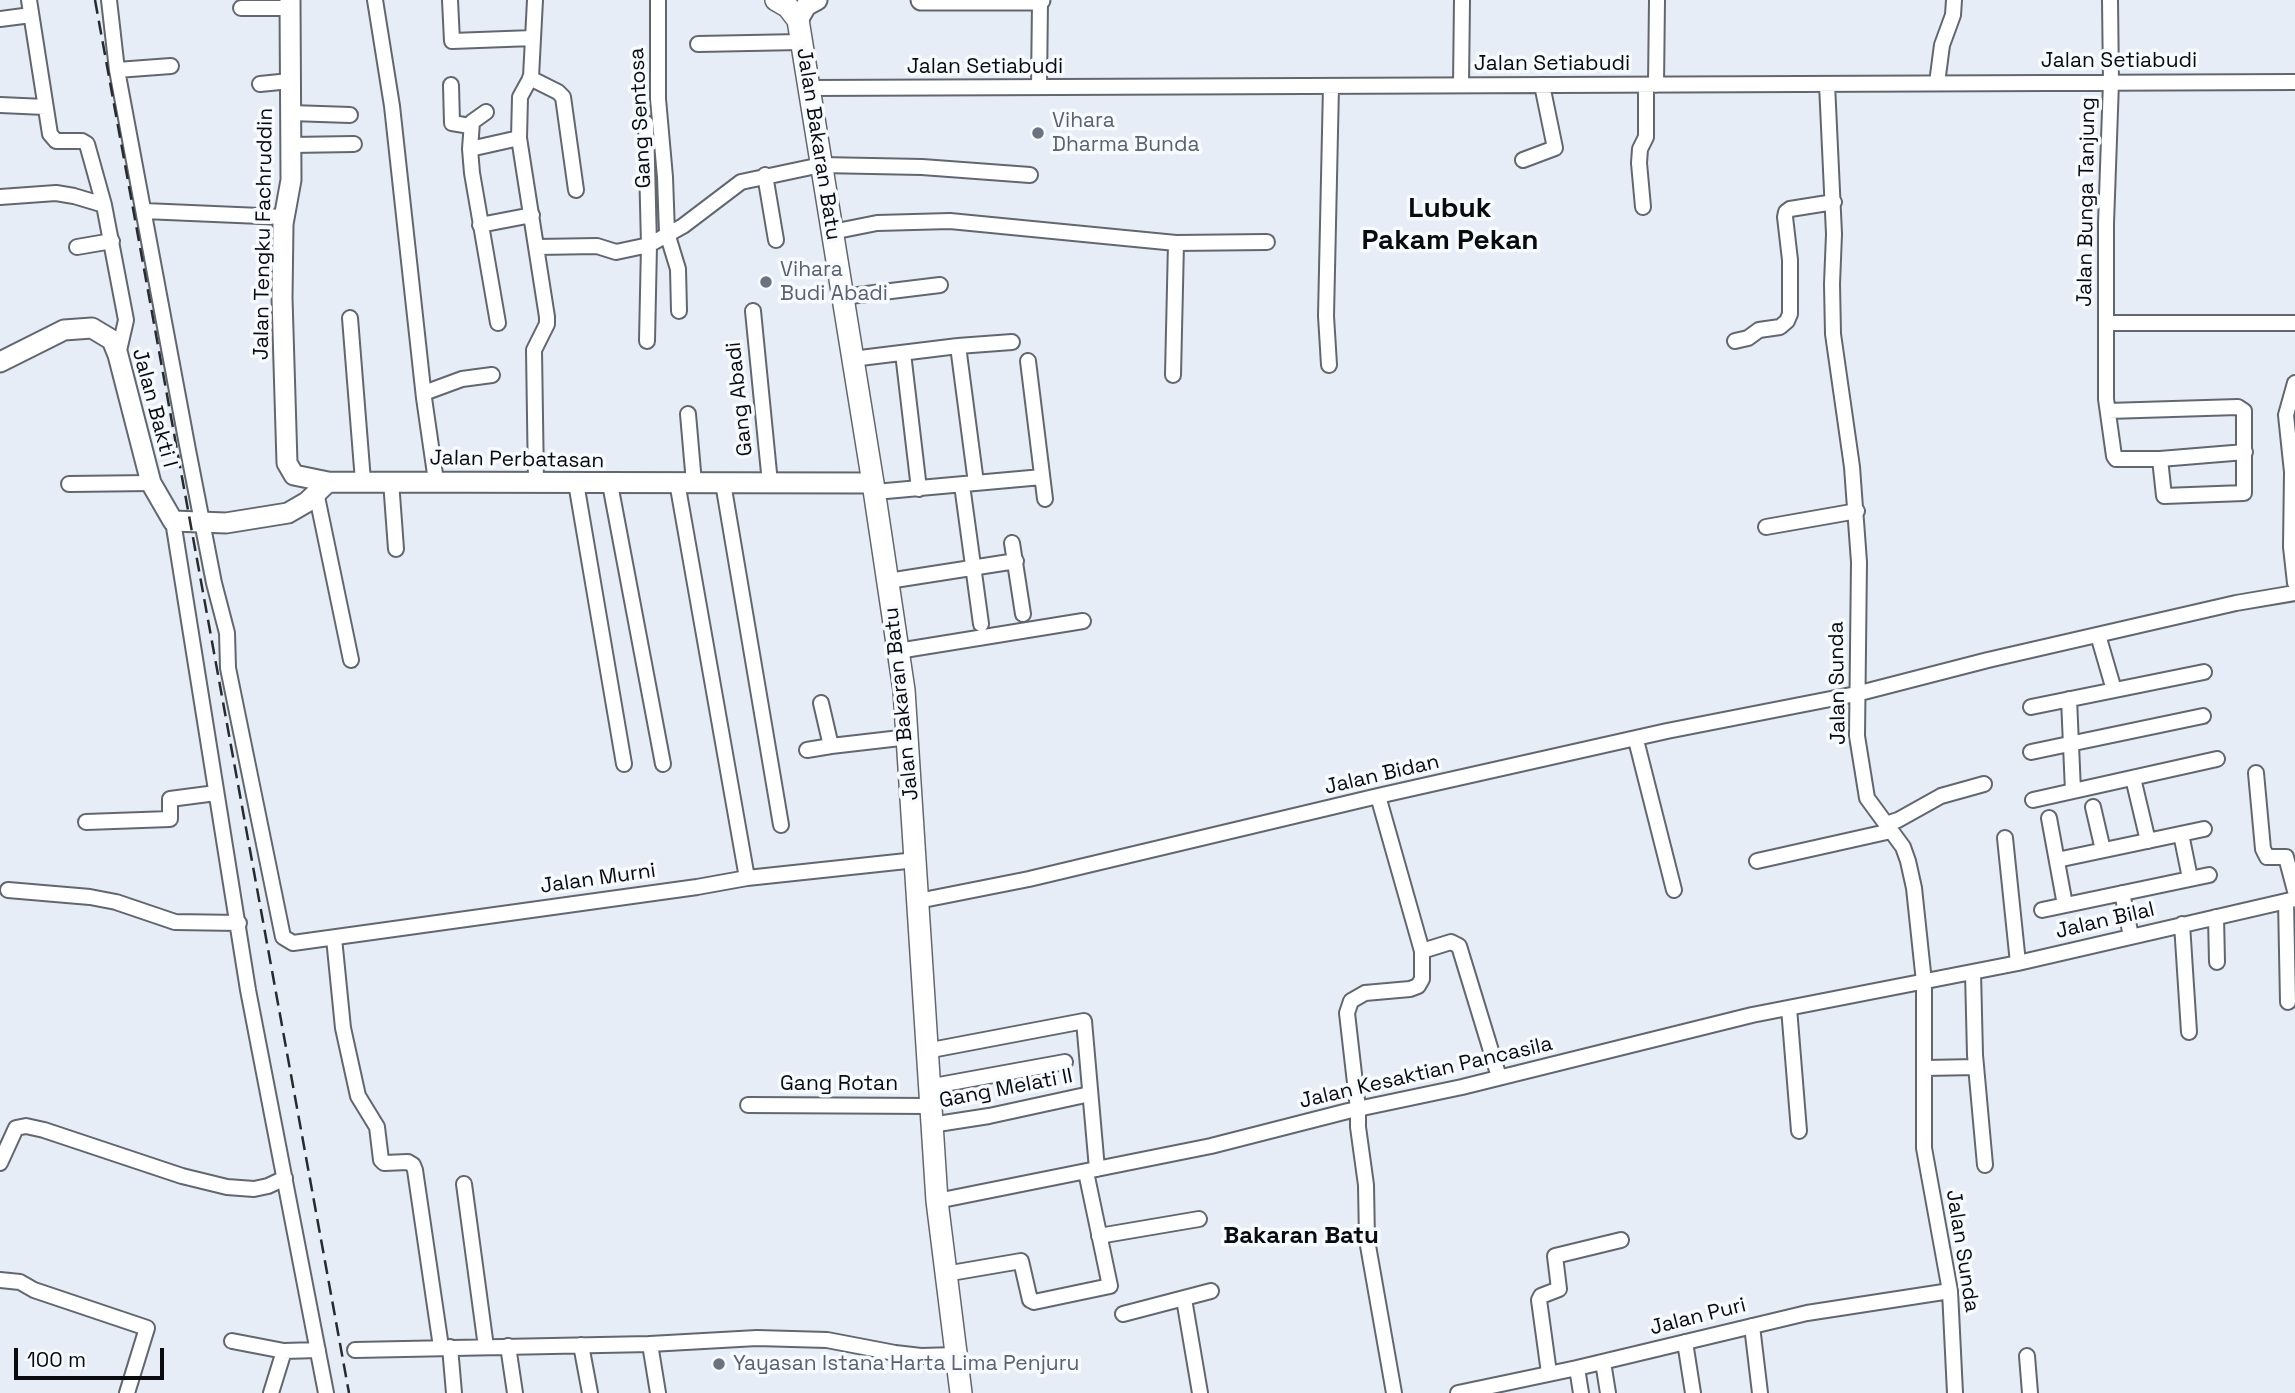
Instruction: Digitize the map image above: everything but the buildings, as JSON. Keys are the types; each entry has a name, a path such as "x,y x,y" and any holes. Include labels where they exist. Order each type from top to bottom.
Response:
{"highway":[{"name":"Jalan Bakaran Batu","path":"776,0 788,7 798,20 898,651 909,737 937,1201 944,1274 961,1393"}],"main road":[{"name":"Jalan Bakaran Batu","path":"798,20 806,6 817,0"},
{"path":"921,0 1040,1"},
{"name":"Jalan Tengku Fachruddin","path":"290,4 291,180 284,217 282,298 287,463 294,475 322,487"},
{"name":"Jalan Bakti I","path":"0,362 56,334 84,327 103,333 112,340 151,483 173,522"},
{"name":"Jalan Perbatasan","path":"322,487 363,481 436,481 770,483 874,488"},
{"path":"173,522 236,522 288,513 297,509 322,487"}],"street":[{"path":"29,0 50,134 56,141 82,141 87,144 102,201 126,320 118,355"},
{"path":"109,0 117,70 202,523"},
{"path":"375,0 392,106 436,481"},
{"path":"450,0 452,41 533,38"},
{"path":"535,0 530,78 520,97 519,138 547,324 535,346 534,355 536,483"},
{"name":"Gang Sentosa","path":"658,0 658,99 667,233 678,269 679,311"},
{"path":"1461,85 1462,0"},
{"path":"1643,207 1639,163 1640,149 1646,137 1657,0"},
{"path":"1937,83 1942,45 1953,15 1954,0"},
{"name":"Jalan Bunga Tanjung","path":"2109,0 2111,82 2106,224 2108,411 2115,458 2161,459"},
{"path":"1039,88 1040,1"},
{"path":"241,8 290,4"},
{"path":"0,19 31,15"},
{"path":"698,44 802,42"},
{"path":"117,70 171,66"},
{"path":"530,78 563,97 576,190"},
{"path":"260,84 290,81"},
{"name":"Jalan Setiabudi","path":"808,89 2295,82"},
{"name":"Jalan Sunda","path":"1827,84 1834,202 1833,334 1857,511 1857,736 1867,798 1903,847 1911,873 1924,982 1924,1148 1951,1291 1955,1391"},
{"path":"451,85 452,123 470,126"},
{"path":"1523,160 1555,148 1542,85"},
{"path":"1329,365 1326,316 1331,86"},
{"path":"0,105 45,107"},
{"path":"291,113 350,115"},
{"path":"486,113 471,122 470,149 480,225 498,323"},
{"path":"646,124 649,246 647,341"},
{"path":"470,149 519,138"},
{"path":"290,145 355,144"},
{"path":"537,247 597,246 616,253 649,246 683,226 741,182 821,165 922,167 1030,175"},
{"path":"765,175 776,240"},
{"path":"0,197 56,193 102,201"},
{"path":"1735,341 1748,338 1759,330 1780,327 1790,314 1790,260 1786,212 1790,209 1834,202"},
{"path":"144,211 284,217"},
{"path":"480,225 532,215"},
{"path":"832,232 877,223 950,221 1176,243 1267,242"},
{"path":"77,247 112,241"},
{"path":"1173,375 1176,243"},
{"path":"842,297 940,285"},
{"name":"Gang Abadi","path":"753,310 770,483"},
{"path":"350,318 363,481"},
{"path":"2106,323 2295,323"},
{"path":"852,359 1012,342"},
{"path":"958,346 974,567 981,624"},
{"path":"903,353 919,489"},
{"path":"1028,360 1045,499"},
{"path":"424,393 462,379 492,375"},
{"path":"2295,383 2286,415 2292,472 2291,547 2295,583"},
{"path":"2108,411 2238,407 2244,411 2245,453 2245,490 2240,495 2164,496 2161,459 2245,453"},
{"path":"688,414 686,483 747,878"},
{"path":"874,488 919,489 1042,477"},
{"path":"390,481 396,549"},
{"path":"69,484 151,483"},
{"path":"576,483 624,764"},
{"path":"723,483 781,825"},
{"path":"610,484 663,764"},
{"path":"322,487 351,660"},
{"path":"1766,527 1857,511"},
{"path":"173,522 248,990 326,1393"},
{"name":"Jalan Murni","path":"202,523 214,583 228,633 228,668 280,934 293,943 747,878 916,860"},
{"path":"1013,543 1023,614"},
{"path":"888,581 1016,561"},
{"name":"Jalan Bidan","path":"918,901 1029,879 1378,796 1700,724 1856,694 1988,660 2236,603 2295,593"},
{"path":"898,651 1083,621"},
{"path":"2098,635 2114,690"},
{"path":"2031,707 2204,672"},
{"path":"2068,699 2073,791"},
{"path":"821,703 831,746"},
{"path":"2031,752 2203,716"},
{"path":"807,750 909,737"},
{"path":"1636,740 1674,890"},
{"path":"2032,800 2217,759"},
{"path":"2256,773 2263,849 2267,857 2286,857 2292,897 2288,1002"},
{"path":"2133,778 2148,841"},
{"path":"1757,861 1889,827 1941,796 1984,784"},
{"path":"86,822 170,819 170,799 216,793"},
{"path":"1378,796 1422,951 1422,979 1418,986 1365,993 1355,997 1348,1006 1347,1023 1366,1185 1367,1240 1394,1393"},
{"path":"2092,807 2103,850"},
{"path":"2049,818 2065,905"},
{"path":"2057,860 2204,829"},
{"path":"2181,834 2190,878"},
{"path":"2005,838 2018,963"},
{"path":"2042,910 2209,875"},
{"path":"8,890 90,897 116,902 175,922 239,923"},
{"path":"2122,893 2130,936"},
{"name":"Jalan Bilal","path":"1924,982 2018,963 2292,897"},
{"path":"2216,917 2217,962"},
{"path":"2182,924 2189,1032"},
{"path":"334,938 342,1017 358,1096 377,1127 381,1160 384,1163 408,1162 415,1170 454,1393"},
{"path":"1422,951 1451,942 1459,946 1499,1077"},
{"path":"1973,972 1976,1067 1985,1165"},
{"name":"Jalan Kesaktian Pancasila","path":"937,1201 1211,1146 1789,1008 1924,982"},
{"path":"1789,1008 1799,1131"},
{"path":"926,1051 1082,1021 1085,1027 1090,1094 1092,1170 1099,1236 1110,1286 1034,1302 1030,1300 1021,1261 944,1274"},
{"path":"930,1106 1065,1062"},
{"path":"1925,1068 1976,1067"},
{"name":"Gang Melati II","path":"930,1106 989,1116 1090,1094"},
{"name":"Gang Rotan","path":"748,1105 930,1106"},
{"path":"0,1163 16,1128 26,1126 59,1134 218,1186 254,1189 285,1178"},
{"path":"464,1184 486,1347"},
{"path":"1099,1236 1199,1219"},
{"path":"1549,1373 1539,1300 1541,1296 1559,1289 1555,1254 1621,1240"},
{"path":"0,1280 20,1282 34,1290 147,1328 127,1393"},
{"path":"1123,1314 1211,1291"},
{"name":"Jalan Puri","path":"1458,1393 1577,1368 1802,1314 1951,1291"},
{"path":"1184,1299 1200,1393"},
{"path":"1752,1326 1760,1393"},
{"path":"355,1350 650,1344 757,1338 815,1339 921,1356 956,1355"},
{"path":"232,1341 284,1351 318,1350"},
{"path":"1685,1342 1693,1393"},
{"path":"650,1344 658,1393"},
{"path":"581,1345 590,1393"},
{"path":"508,1346 515,1393"},
{"path":"271,1393 284,1351"},
{"path":"2027,1356 2031,1393"},
{"path":"1603,1362 1608,1393"},
{"path":"1577,1368 1581,1393"}],"railway":[{"path":"95,0 349,1393"}],"place":[{"name":"Vihara Dharma Bunda","path":"1038,133"},
{"name":"Vihara Budi Abadi","path":"766,282"},
{"name":"Yayasan Istana Harta Lima Penjuru","path":"719,1364"}],"district":[{"name":"Lubuk Pakam Pekan","path":"1450,225"},
{"name":"Bakaran Batu","path":"1301,1236"}]}
